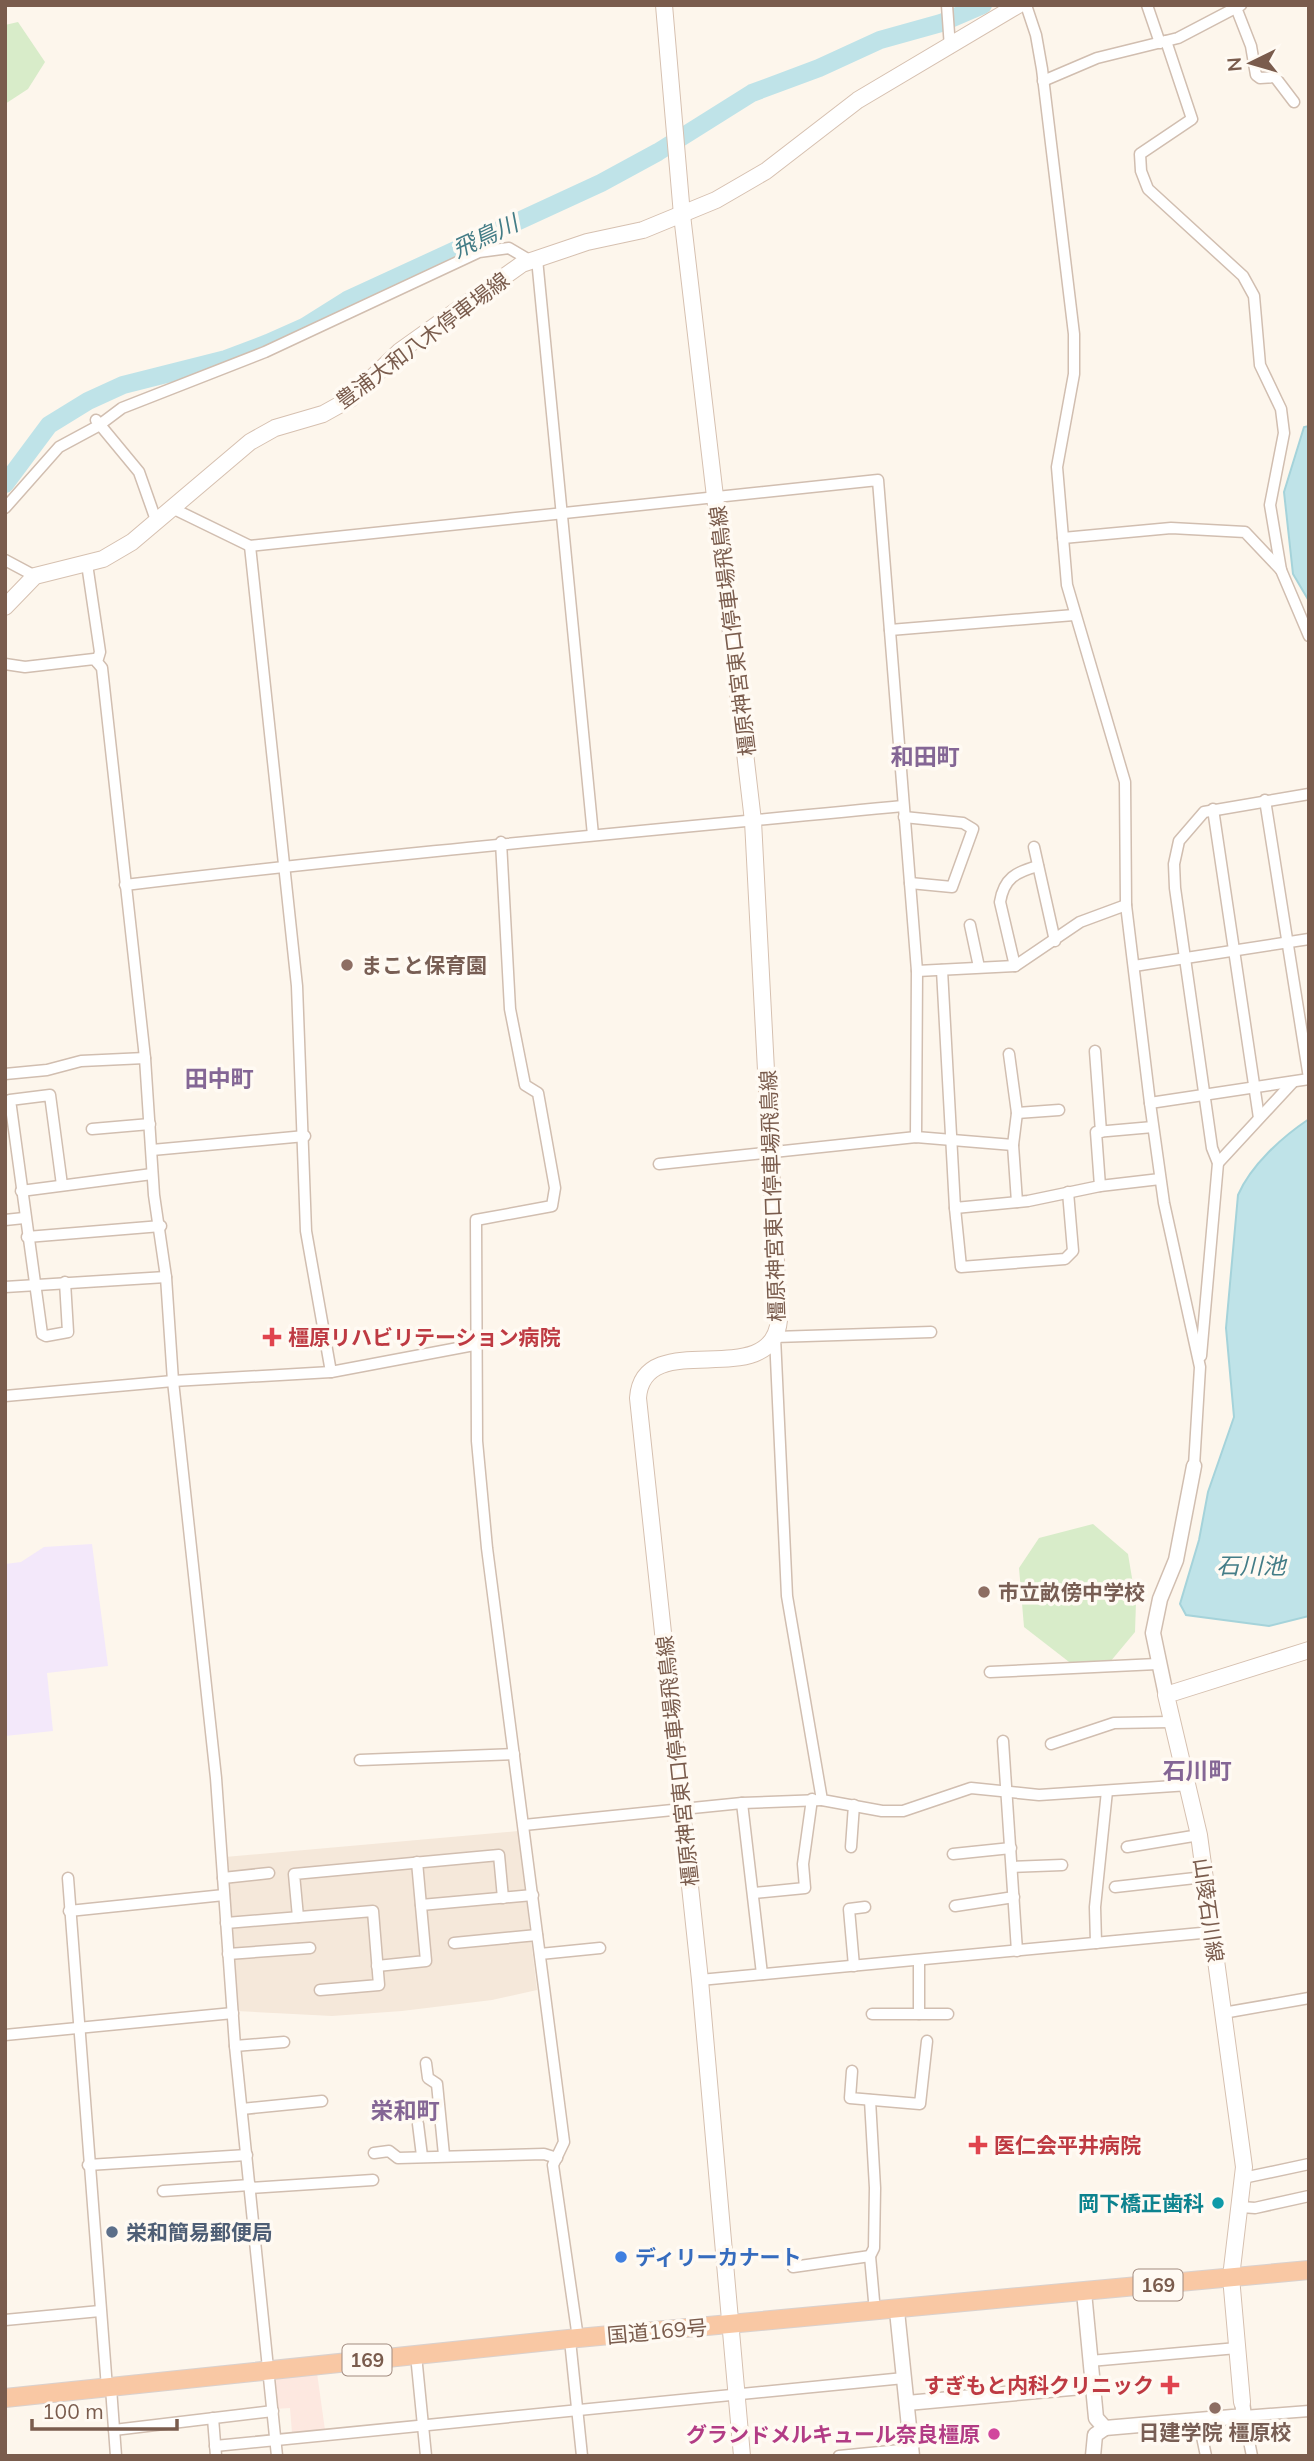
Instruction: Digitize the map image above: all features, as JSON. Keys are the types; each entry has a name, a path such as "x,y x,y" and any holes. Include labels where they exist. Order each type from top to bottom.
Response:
{"highway":[{"name":"国道169号","path":"5,2398 574,2339 897,2311 1309,2270"}],"main road":[{"name":"橿原神宮東口停車場飛鳥線","path":"664,5 682,215 753,821 779,1320 775,1337 764,1350 747,1356 660,1364 646,1375 639,1392 700,1980 731,2305 729,2325 742,2456"},
{"path":"682,215 716,200 766,172 858,100 950,48 1018,5"},
{"name":"豊浦大和八木停車場線","path":"35,576 87,564 132,542 250,442 275,428 323,414 350,399 400,351 504,277 534,260 587,242 643,230 682,215"},
{"path":"5,607 35,576"},
{"path":"1166,1695 1309,1650"},
{"name":"山陵石川線","path":"1166,1695 1199,1835 1243,2178 1231,2277"},
{"path":"1231,2277 1239,2411"}],"street":[{"path":"947,5 950,48"},
{"path":"1026,5 1037,35 1074,334 1074,374 1057,467 1063,538 1074,615 1125,782 1126,905 1153,1127 1160,1179 1200,1367"},
{"path":"1147,5 1192,119 1140,154 1141,171 1148,189 1243,276 1254,296 1260,365 1281,409 1284,433 1270,505 1281,570 1309,636"},
{"path":"1043,81 1097,58 1163,42 1238,7 1251,46 1256,75 1260,78 1275,77 1294,102"},
{"path":"5,508 59,447 122,408 265,352 479,252 509,248 534,260 564,513 593,835"},
{"path":"97,423 139,472 157,523"},
{"path":"174,509 250,546 878,480 917,971 916,1137"},
{"path":"1063,538 1171,528 1245,532 1281,570"},
{"path":"250,546 297,986 305,1136 306,1231 331,1371"},
{"path":"5,560 35,576"},
{"path":"87,564 100,652 97,662"},
{"path":"890,630 1074,615"},
{"path":"5,664 25,667 94,659 102,668 145,1058 152,1174 166,1277 173,1381 216,1778 235,2046 277,2456"},
{"path":"1166,1695 1157,1664 1153,1633 1160,1599 1176,1560 1194,1466 1200,1367 1219,1163 1212,1148 1184,958 1174,864 1179,841 1204,812 1309,794"},
{"path":"1150,1103 1309,1079 1265,800"},
{"path":"1213,809 1259,1118"},
{"path":"125,885 501,842 753,821 904,812 963,823 973,829 952,887 910,883"},
{"path":"501,842 510,1009 525,1085 538,1093 555,1188 552,1206 476,1220 474,1345 477,1441 487,1548 564,2142 553,2165 574,2339 582,2456"},
{"path":"1034,847 1055,941"},
{"path":"1015,966 1000,902 1001,894 1009,878 1019,871 1038,866"},
{"path":"917,971 1015,966 1080,922 1126,905"},
{"path":"970,925 979,967"},
{"path":"1134,966 1309,939"},
{"path":"942,970 955,1208 961,1267 1065,1259 1073,1251 1069,1192"},
{"path":"1095,1051 1101,1132"},
{"path":"1009,1054 1017,1113 1013,1145 1017,1202"},
{"path":"5,1074 47,1070 81,1061 145,1058"},
{"path":"1219,1163 1293,1082"},
{"path":"61,1185 50,1095 10,1100 34,1283 42,1334 46,1336 68,1332 65,1282"},
{"path":"1017,1113 1059,1110"},
{"path":"92,1129 150,1124"},
{"path":"1100,1186 1096,1132 1153,1127"},
{"path":"152,1150 305,1136"},
{"path":"659,1164 916,1137 1013,1145"},
{"path":"21,1191 152,1174"},
{"path":"955,1208 1017,1202 1100,1186 1160,1179"},
{"path":"5,1220 24,1217"},
{"path":"27,1237 160,1226"},
{"path":"5,1287 34,1283 166,1277"},
{"path":"754,1892 805,1888 803,1864 817,1800 787,1596 775,1337 931,1332"},
{"path":"5,1396 173,1381 331,1371 474,1345"},
{"path":"990,1672 1157,1664"},
{"path":"1051,1744 1114,1723 1171,1722"},
{"path":"1003,1741 1017,1951"},
{"path":"360,1760 514,1754"},
{"path":"524,1825 742,1802 817,1800 903,1811 971,1788 1039,1795 1189,1785"},
{"path":"1096,1943 1094,1907 1107,1791"},
{"path":"742,1802 762,1974"},
{"path":"851,1847 854,1805"},
{"path":"1127,1847 1199,1835"},
{"path":"953,1854 1010,1848"},
{"path":"298,1917 294,1874 418,1862 499,1855 503,1898"},
{"path":"377,1966 426,1961 418,1862"},
{"path":"1012,1867 1062,1865"},
{"path":"223,1878 269,1873"},
{"path":"1115,1887 1204,1877"},
{"path":"68,1878 100,2311 116,2456"},
{"path":"69,1911 224,1895"},
{"path":"421,1905 533,1895"},
{"path":"955,1906 1014,1897"},
{"path":"854,1966 849,1909 865,1907"},
{"path":"226,1923 373,1911 379,1985 320,1990"},
{"path":"700,1980 1212,1931"},
{"path":"454,1943 537,1935"},
{"path":"228,1954 310,1948"},
{"path":"540,1954 600,1948"},
{"path":"919,1960 919,2014"},
{"path":"1223,2013 1309,1998"},
{"path":"5,2035 233,2013"},
{"path":"873,2014 948,2014"},
{"path":"852,2071 850,2098 920,2104 927,2041"},
{"path":"235,2046 284,2042"},
{"path":"426,2063 428,2078 437,2084 444,2155"},
{"path":"870,2100 876,2188 874,2248 870,2256 875,2312"},
{"path":"242,2109 322,2101"},
{"path":"418,2124 422,2156"},
{"path":"374,2153 389,2151 398,2158 444,2155 512,2157 544,2154 556,2158"},
{"path":"88,2165 247,2155"},
{"path":"1243,2178 1309,2164"},
{"path":"163,2191 373,2180"},
{"path":"1241,2207 1309,2196"},
{"path":"793,2267 870,2256"},
{"path":"1084,2292 1096,2418 1105,2428"},
{"path":"5,2320 100,2311"},
{"path":"839,2456 911,2452 897,2311"},
{"path":"1090,2361 1237,2348"},
{"path":"416,2355 426,2456"},
{"path":"213,2418 216,2451 276,2439 904,2378"},
{"path":"906,2403 1093,2386"},
{"path":"114,2430 273,2411"},
{"path":"1093,2456 1095,2435 1105,2428 1194,2420 1239,2411 1309,2411"},
{"path":"1239,2411 1252,2456"},
{"path":"1194,2420 1201,2432 1206,2456"},
{"path":"1238,2456 1247,2442"}],"shaded area":[{"path":"92,1544 108,1666 47,1673 53,1731 5,1736 5,1564 21,1562 44,1547"},
{"path":"518,1831 537,1990 492,2000 332,2016 237,2011 225,1857"},
{"path":"317,2373 325,2430 292,2433 290,2408 275,2409 272,2377"}],"green space":[{"path":"18,22 45,62 28,89 5,104 5,25"},
{"path":"1093,1524 1128,1554 1136,1602 1135,1632 1110,1662 1073,1665 1024,1627 1019,1568 1039,1538"}],"water":[{"path":"1309,426 1309,601 1293,574 1284,492 1304,427"},
{"name":"石川池","path":"1309,1119 1309,1616 1269,1626 1186,1615 1180,1604 1199,1540 1208,1492 1234,1417 1226,1328 1238,1195 1268,1152"}],"waterway":[{"name":"飛鳥川","path":"5,484 49,425 88,401 123,385 226,359 268,343 304,327 347,300 601,183 658,152 752,93 819,68 880,40 941,23 983,5"}],"place":[{"name":"まこと保育園","path":"347,965"},
{"name":"橿原リハビリテーション病院","path":"272,1337"},
{"name":"市立畝傍中学校","path":"984,1592"},
{"name":"医仁会平井病院","path":"978,2145"},
{"name":"岡下橋正歯科","path":"1218,2203"},
{"name":"栄和簡易郵便局","path":"112,2232"},
{"name":"ディリーカナート","path":"621,2257"},
{"name":"すぎもと内科クリニック","path":"1170,2385"},
{"name":"日建学院 橿原校","path":"1215,2408"},
{"name":"グランドメルキュール奈良橿原","path":"994,2434"}],"district":[{"name":"和田町","path":"925,756"},
{"name":"田中町","path":"219,1078"},
{"name":"石川町","path":"1197,1770"},
{"name":"栄和町","path":"405,2110"}]}
